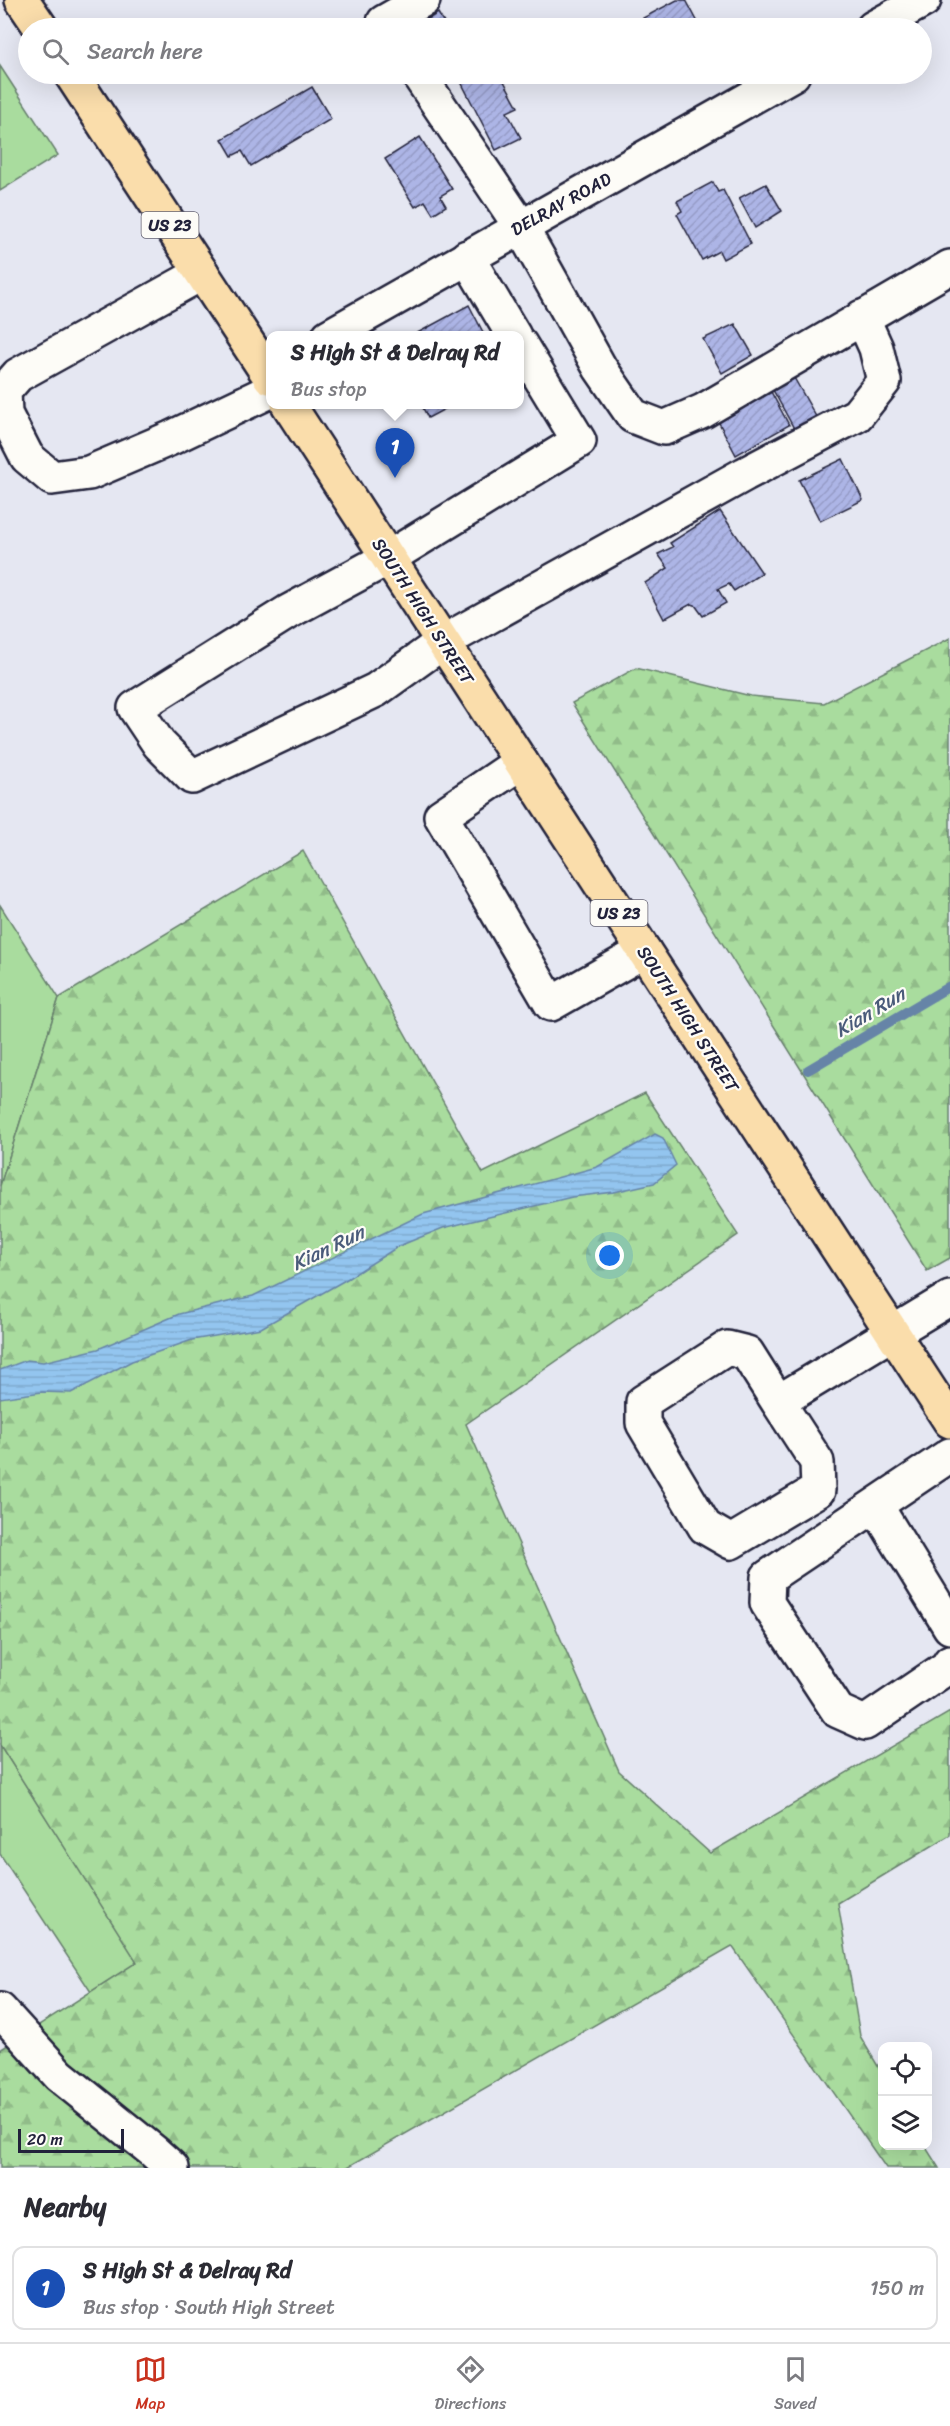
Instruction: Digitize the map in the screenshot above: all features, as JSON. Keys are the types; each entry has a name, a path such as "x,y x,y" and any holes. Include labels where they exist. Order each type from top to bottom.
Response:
{"main road":[{"path":"22,0 34,18"},
{"name":"US 23","path":"78,84 266,372"},
{"name":"SOUTH HIGH STREET","path":"291,409 950,1421"}],"street":[{"path":"380,17 423,0"},
{"path":"891,18 924,0"},
{"path":"425,84 521,227 600,368 633,416 664,428 704,411 861,317 950,267"},
{"name":"DELRAY ROAD","path":"337,331 775,84"},
{"path":"467,257 511,331"},
{"path":"202,273 18,375 4,391 5,414 27,457 52,478 89,473 171,438 266,379"},
{"path":"524,352 579,441 388,558 288,612 135,708 159,744 192,777 376,690 442,642 745,474 857,415 884,381 876,348 861,317"},
{"path":"521,762 441,816 551,1004 644,951"},
{"path":"778,1402 950,1298"},
{"path":"727,1348 747,1353 778,1402 817,1461 818,1490 731,1542 705,1527 643,1423 643,1402 727,1348"},
{"path":"950,1455 768,1577 767,1603 838,1711 865,1723 949,1665 950,1662"},
{"path":"876,1506 950,1627"},
{"path":"0,2010 59,2075 172,2168"}],"green space":[{"path":"0,66 58,155 0,191"},
{"path":"950,638 950,1258 927,1271 572,703 636,668 751,696 824,703"},
{"path":"303,851 483,1173 645,1093 738,1235 466,1424 619,1771 710,1853 950,1712 950,1835 838,1903 860,2036 878,2066 878,2150 928,2150 939,2168 886,2168 732,1946 346,2168 0,2168 0,2050 137,1962 0,1745 0,1186 59,998"},
{"path":"0,905 59,998 0,1186"},
{"path":"0,1745 138,1962 91,1992 0,1854"}],"water":[{"path":"655,1134 663,1138 676,1165 654,1183 614,1192 572,1197 443,1228 399,1246 347,1279 261,1328 192,1340 132,1361 71,1393 42,1392 0,1398 0,1370 27,1360 43,1362 98,1349 179,1314 253,1296 423,1214 597,1167"}],"building":[{"path":"677,0 686,0 696,18 643,18"},
{"path":"438,13 441,18 430,18"},
{"path":"462,84 505,84 518,107 507,112 521,138 496,150"},
{"path":"312,87 331,119 251,166 242,151 232,156 222,139"},
{"path":"420,137 452,189 440,196 446,206 433,214 425,201 415,207 385,159"},
{"path":"713,182 718,192 723,190 751,244 723,259 719,251 702,260 677,214 682,211 677,201"},
{"path":"766,184 782,211 755,228 739,198"},
{"path":"469,305 482,331 421,331"},
{"path":"735,324 753,355 722,373 703,339"},
{"path":"793,376 819,422 797,434 772,388"},
{"path":"770,390 789,425 736,455 717,419"},
{"path":"424,409 445,409 428,418"},
{"path":"843,459 863,500 820,521 799,480"},
{"path":"720,511 762,573 734,591 729,584 718,589 726,603 703,616 695,605 691,604 664,619 645,583 668,568 658,554 673,547 670,543"}],"waterway":[{"name":"Kian Run","path":"808,1070 950,986"}],"place":[{"name":"S High St & Delray Rd","path":"395,478"}]}
